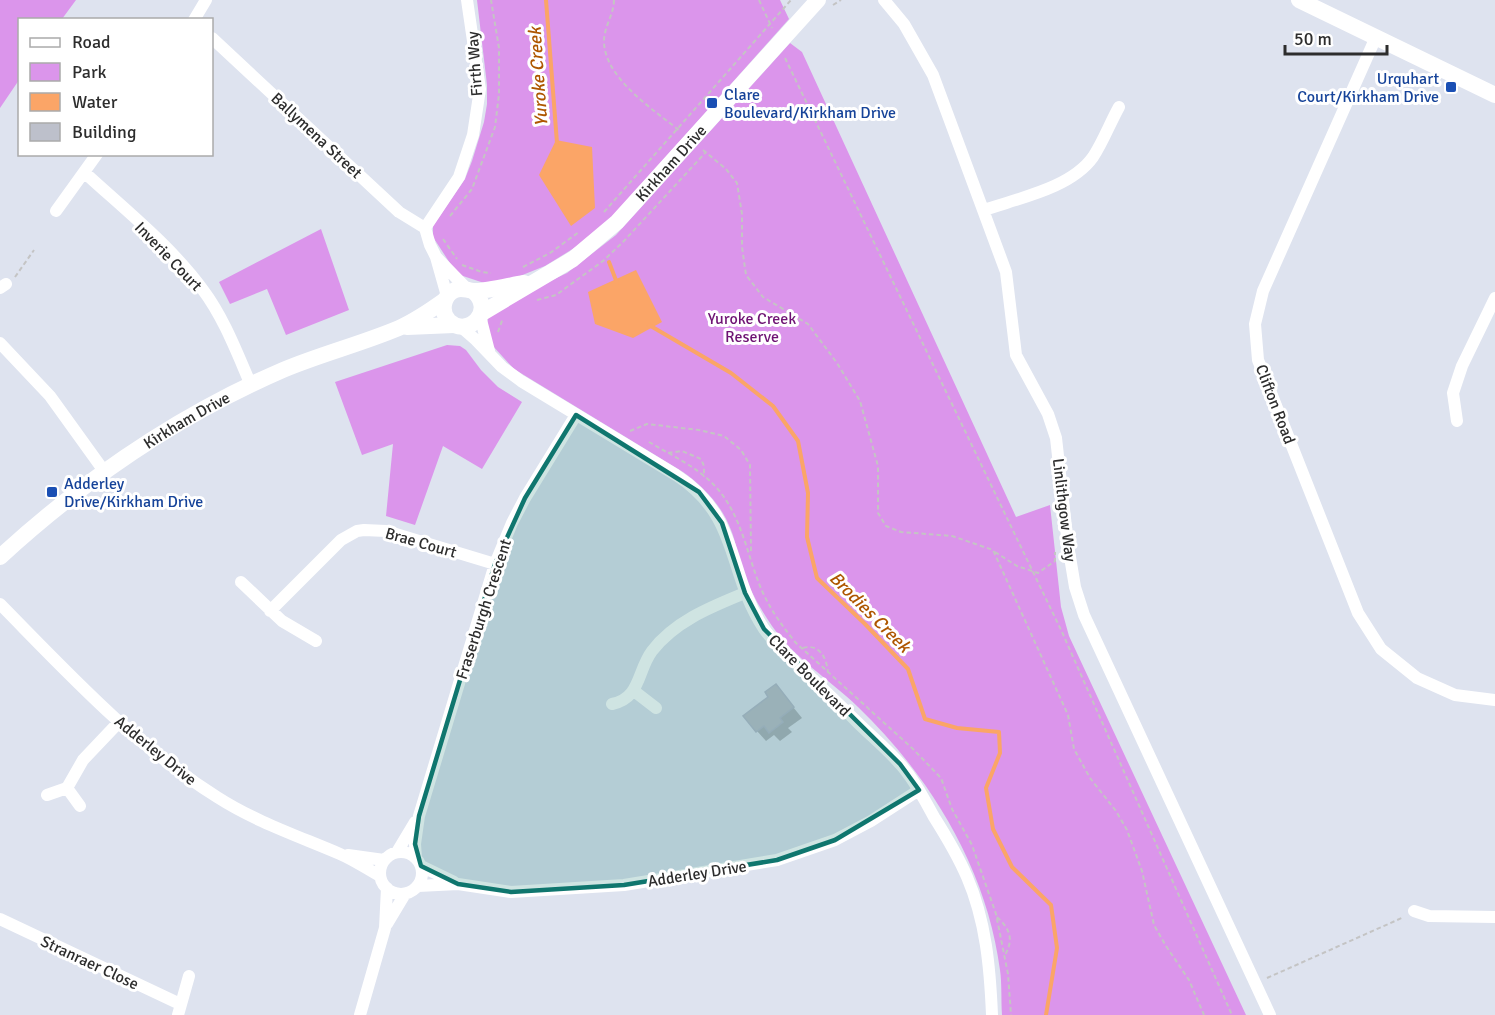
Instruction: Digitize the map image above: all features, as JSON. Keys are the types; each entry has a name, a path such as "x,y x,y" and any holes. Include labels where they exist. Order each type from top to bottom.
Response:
{"street":[{"path":"195,18 206,0"},
{"name":"Firth Way","path":"425,228 459,177 473,135 480,89 467,0"},
{"name":"Kirkham Drive","path":"481,315 533,281 573,259 603,235 639,199 818,0"},
{"name":"Linlithgow Way","path":"884,0 904,24 933,75 1006,272 1016,355 1048,414 1056,438 1068,545 1079,603 1270,1015"},
{"path":"1299,0 1495,95"},
{"name":"Clifton Road","path":"1376,37 1263,291 1255,324 1258,360 1358,613 1382,648 1417,678 1455,695 1495,700"},
{"name":"Ballymena Street","path":"213,39 399,212 425,228"},
{"path":"984,210 1052,186 1082,170 1093,156 1119,106"},
{"path":"56,212 96,156"},
{"name":"Inverie Court","path":"84,172 171,254 204,291 251,385"},
{"path":"425,228 436,257 446,298 444,311 446,317 457,326 472,325 481,315 481,300 436,257"},
{"name":"Kirkham Drive","path":"470,290 533,281"},
{"path":"446,298 456,289 470,290"},
{"name":"Kirkham Drive","path":"0,557 56,508 104,471 170,429 251,385 343,347 400,328 446,298"},
{"path":"1457,421 1454,393 1456,384 1462,366 1495,298"},
{"name":"Clare Boulevard","path":"481,315 490,352"},
{"name":"Kirkham Drive","path":"400,328 457,326"},
{"name":"Clare Boulevard","path":"457,326 490,352 511,374 676,475 699,492 722,523 746,593 764,630 900,764 919,790 967,878 981,921 990,969 992,1015"},
{"path":"0,343 45,390 104,471"},
{"name":"Fraserburgh Crescent","path":"419,862 415,844 418,816 495,564 520,507 576,414"},
{"name":"Brae Court","path":"270,611 341,540 357,531 386,531 495,564"},
{"path":"241,582 270,611 291,627 316,641"},
{"path":"612,704 627,698 634,691 645,662 662,640 674,630 701,612 746,593"},
{"name":"Adderley Drive","path":"0,604 119,722 174,768 225,802 275,828 341,854 380,876"},
{"path":"634,691 656,708"},
{"path":"47,795 67,788 83,760 119,722"},
{"path":"67,788 80,806"},
{"name":"Adderley Drive","path":"418,886 458,884 511,892 624,885 777,860 835,840 871,821 919,790"},
{"name":"Fraserburgh Crescent","path":"397,852 418,816"},
{"path":"385,927 405,894 418,886 421,880 419,862 410,854 397,852 384,860 380,876 392,892 405,894"},
{"name":"Adderley Drive","path":"341,854 384,860"},
{"name":"Adderley Drive","path":"419,862 458,884"},
{"path":"360,1015 385,927 387,888"},
{"path":"1414,911 1429,916 1495,917"},
{"name":"Stranraer Close","path":"0,918 179,1010 189,976"}],"path":[{"path":"449,217 472,189 495,128 499,94 499,48 491,0"},
{"path":"614,0 604,41 610,66 622,82 726,169 737,183 742,214 742,247 746,274 763,297 808,324 837,363 860,401 878,466 878,513 886,526 901,532 952,536 993,550 1017,566 1038,573 1055,561 1055,547"},
{"path":"759,0 1067,643 1232,1015"},
{"path":"597,220 791,0"},
{"path":"535,300 556,295 603,261 706,153"},
{"path":"524,267 550,253 588,226"},
{"path":"440,235 460,264 482,272 501,271"},
{"path":"3,286 20,272 34,250"},
{"path":"498,339 498,328 504,316"},
{"path":"640,437 630,431 647,424 668,425 724,436 741,450 750,465 751,555"},
{"path":"649,442 715,486 728,504 751,555 763,593 779,623 828,673 913,749 941,778 952,809 972,845 997,917 1008,974 1011,1015"},
{"path":"668,453 682,451 701,459 704,466 704,477"},
{"path":"993,550 1068,715 1074,749 1089,778 1116,811 1126,830 1142,871 1154,925 1189,980 1204,1015"},
{"path":"803,648 808,647 821,652 827,660 828,673"},
{"path":"1256,982 1414,911"},
{"path":"997,917 1010,932 1010,946 1005,956"}],"highlighted area":[{"path":"576,415 699,492 722,523 745,593 764,629 900,764 919,790 835,840 777,860 624,885 511,892 458,884 421,866 415,844 419,816 495,564 525,498"}],"green space":[{"path":"0,0 76,0 63,18 18,18 18,81 0,108"},
{"path":"477,0 780,0 789,19 597,234 545,266 505,282 487,284 457,274 433,237 433,226 465,179 484,122 487,85"},
{"name":"Yuroke Creek Reserve","path":"790,43 802,52 1016,517 1050,505 1061,607 1069,636 1246,1015 1002,1015 1001,975 993,933 982,896 951,826 909,763 884,734 858,707 791,649 772,626 747,582 731,530 717,505 698,484 683,472 514,369 492,345 487,324 488,318 508,301 567,273 616,235"},
{"path":"321,229 349,310 286,335 267,289 230,304 219,282"},
{"path":"447,345 460,346 466,350 498,387 522,402 482,469 443,446 415,525 386,516 393,444 362,455 335,382"}],"water":[{"path":"556,140 592,147 595,208 571,226 539,175"},
{"path":"636,270 662,322 633,338 595,324 588,292"}],"building":[{"path":"776,684 794,707 780,718 783,722 769,733 764,726 756,732 743,716 768,697 765,692"}],"waterway":[{"name":"Yuroke Creek","path":"546,0 557,143"},
{"name":"Brodies Creek","path":"609,262 617,283"},
{"name":"Brodies Creek","path":"649,325 731,373 773,406 798,441 808,493 807,537 817,578 908,669 925,719 957,728 999,732 1000,753 986,788 993,829 1012,867 1051,905 1057,948 1046,1015"}],"place":[{"name":"Urquhart Court/Kirkham Drive","path":"1451,87"},
{"name":"Clare Boulevard/Kirkham Drive","path":"712,103"},
{"name":"Adderley Drive/Kirkham Drive","path":"52,492"}]}
